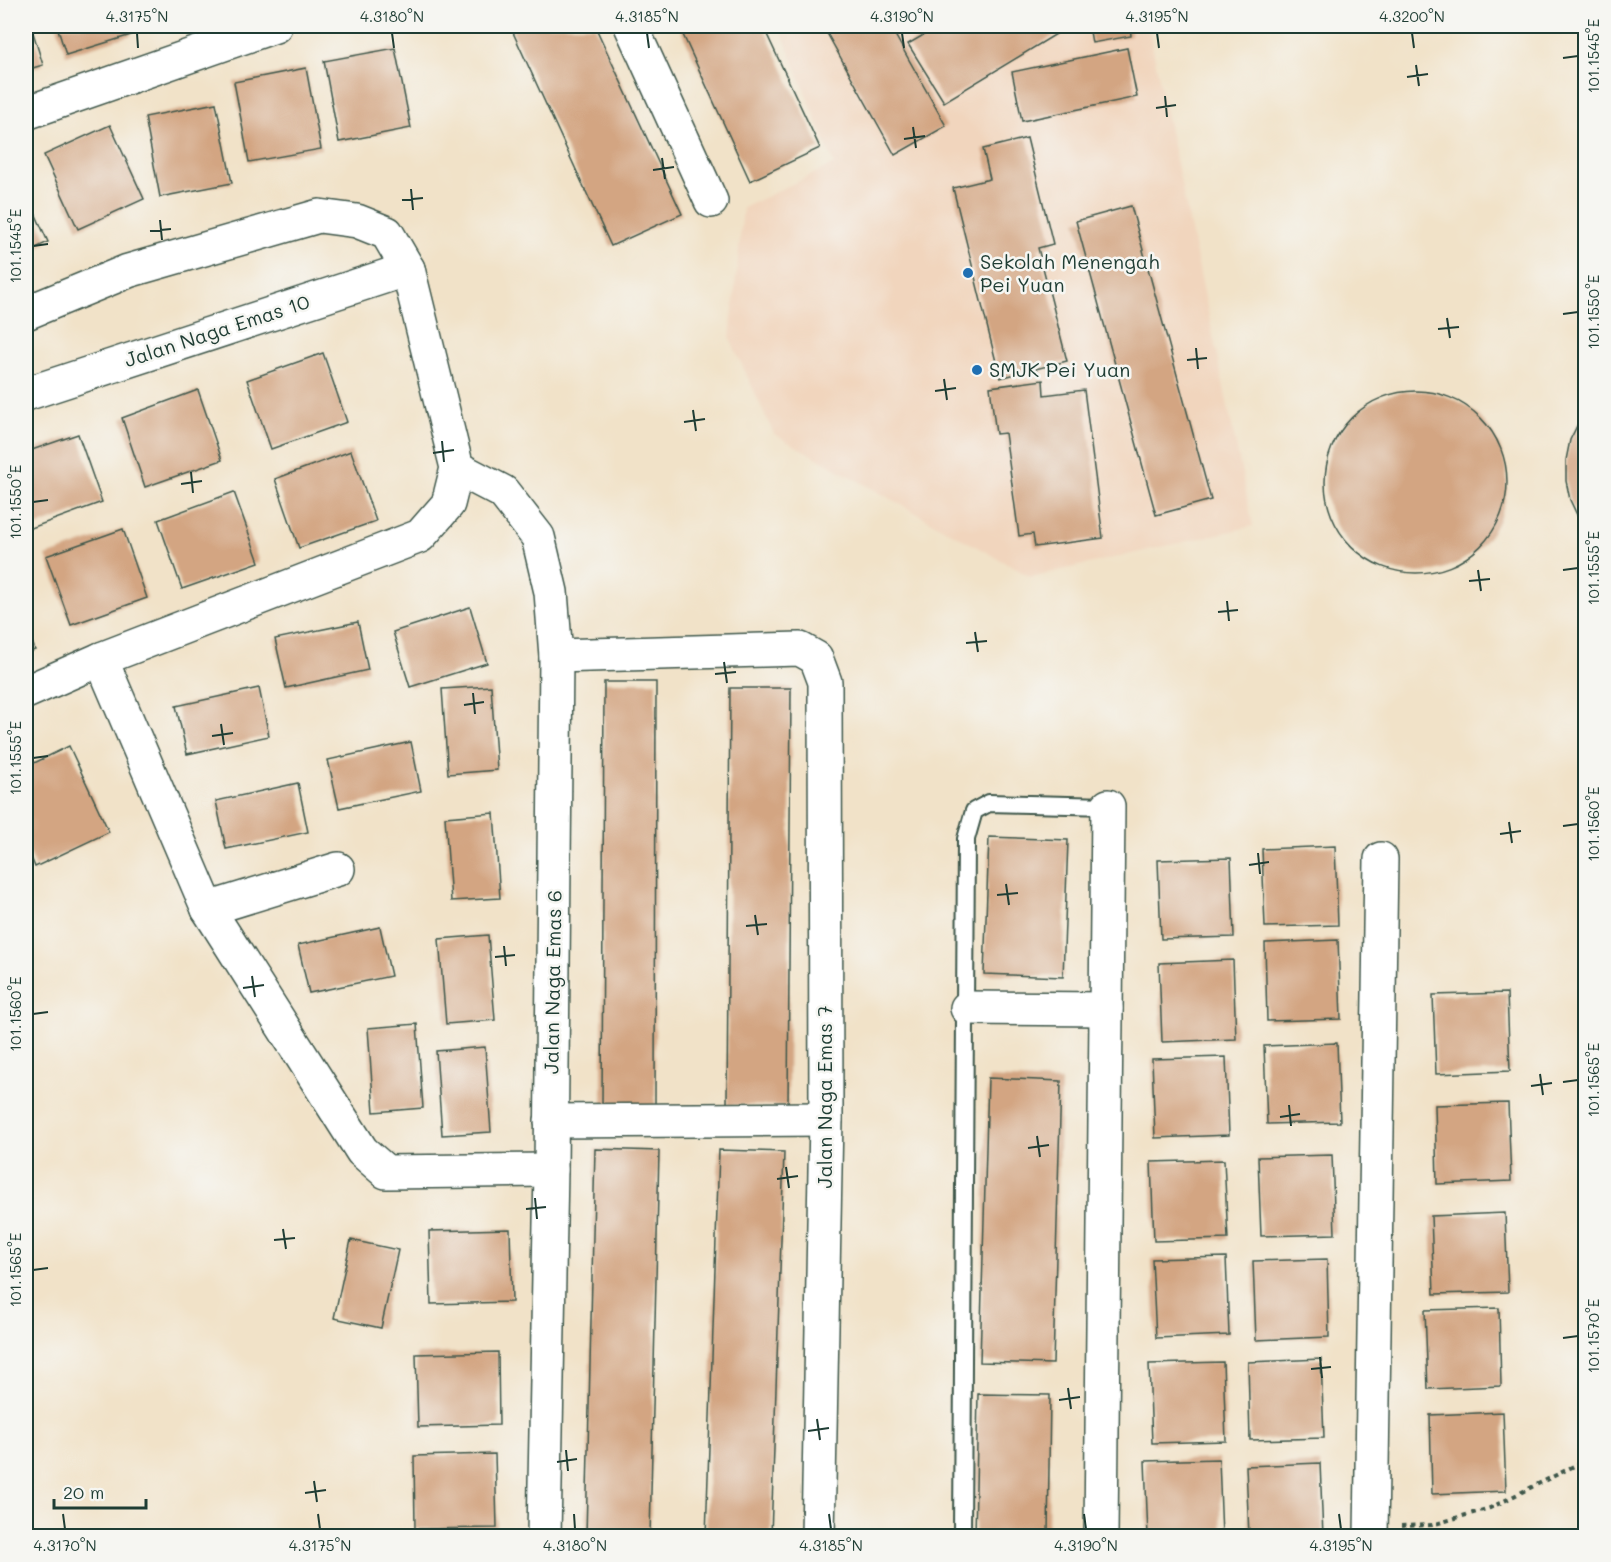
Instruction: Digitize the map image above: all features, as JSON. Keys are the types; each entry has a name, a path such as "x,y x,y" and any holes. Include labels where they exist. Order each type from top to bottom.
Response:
{"street":[{"path":"26,113 275,26"},
{"path":"631,26 711,201"},
{"path":"26,313 128,271 319,216 357,221 387,233 408,269 457,468 448,504 420,536 101,659 26,693"},
{"name":"Jalan Naga Emas 10","path":"26,394 408,269"},
{"name":"Jalan Naga Emas 6","path":"457,468 503,492 538,537 551,592 556,656 551,1170 544,1536"},
{"name":"Jalan Naga Emas 7","path":"556,656 801,649 816,658 825,682 826,1119 818,1536"},
{"path":"101,659 207,909 362,1151 386,1172 551,1170"},
{"path":"1101,1536 1108,806"},
{"path":"1371,1531 1381,859"},
{"path":"207,909 338,869"},
{"path":"967,1008 1107,1009"},
{"path":"551,1121 826,1119"}],"lane":[{"path":"962,1536 967,1008 966,839 974,811 989,803 1108,806"}],"path":[{"path":"1371,1531 1432,1525 1490,1508 1586,1460"}],"shaded area":[{"name":"Sekolah Menengah Pei Yuan","path":"779,26 1148,26 1253,526 1031,577 774,434 730,339 743,208 834,164"}],"building":[{"path":"26,26 31,26 43,65 26,70"},
{"path":"57,26 128,26 131,35 66,55"},
{"path":"510,26 595,26 682,214 611,246"},
{"path":"679,26 763,26 820,148 750,181"},
{"path":"823,26 890,26 946,126 895,155"},
{"path":"939,26 1064,26 1066,28 944,102 908,44"},
{"path":"1089,26 1130,26 1131,36 1092,43"},
{"path":"395,48 411,128 339,142 324,61"},
{"path":"1127,48 1137,97 1022,121 1012,72"},
{"path":"306,68 321,149 249,162 234,82"},
{"path":"216,103 232,183 160,197 145,117"},
{"path":"110,125 144,199 78,229 44,155"},
{"path":"1027,138 1053,244 1038,248 1067,361 1000,378 953,188 990,179 983,149"},
{"path":"26,193 48,242 26,253"},
{"path":"1131,206 1211,500 1156,515 1076,221"},
{"path":"323,353 347,422 271,449 247,380"},
{"path":"1043,380 1044,395 1084,390 1103,538 1035,547 1033,534 1019,536 1005,433 996,434 990,387"},
{"path":"198,390 222,460 145,487 122,418"},
{"path":"1416,391 1434,392 1451,398 1467,406 1481,417 1492,431 1500,447 1506,464 1506,500 1500,517 1492,533 1481,547 1467,558 1451,566 1434,572 1416,573 1398,572 1381,566 1365,558 1351,547 1340,533 1332,517 1326,500 1325,482 1326,464 1332,447 1340,431 1351,417 1365,406 1381,398 1398,392"},
{"path":"1586,413 1586,527 1579,519 1570,500 1566,481 1566,460 1570,440"},
{"path":"78,434 102,502 26,530 26,452"},
{"path":"351,451 376,521 299,548 275,479"},
{"path":"234,492 259,562 182,589 158,520"},
{"path":"123,529 147,598 71,625 46,556"},
{"path":"470,607 487,663 410,687 393,632"},
{"path":"358,622 368,670 286,688 275,639"},
{"path":"26,624 35,650 26,653"},
{"path":"604,682 656,682 655,1110 602,1110"},
{"path":"491,686 497,770 448,774 442,689"},
{"path":"259,688 269,736 187,754 176,706"},
{"path":"730,688 791,688 788,1106 727,1105"},
{"path":"411,742 421,791 339,808 328,760"},
{"path":"69,746 109,832 35,867 26,845 26,767"},
{"path":"298,783 308,832 226,849 216,801"},
{"path":"494,813 500,898 451,901 445,817"},
{"path":"989,837 1068,840 1063,977 984,974"},
{"path":"1335,846 1338,925 1265,927 1262,849"},
{"path":"1231,858 1234,937 1161,939 1158,860"},
{"path":"380,927 391,976 309,993 298,945"},
{"path":"488,935 495,1020 446,1024 439,939"},
{"path":"1338,940 1341,1019 1267,1021 1265,943"},
{"path":"1233,960 1236,1039 1162,1042 1159,963"},
{"path":"1507,993 1510,1071 1436,1074 1433,995"},
{"path":"417,1024 423,1108 374,1112 368,1028"},
{"path":"1337,1043 1340,1122 1267,1124 1264,1046"},
{"path":"485,1047 491,1132 442,1135 436,1051"},
{"path":"1226,1057 1229,1135 1155,1138 1152,1059"},
{"path":"988,1078 1061,1081 1053,1364 980,1362"},
{"path":"1508,1103 1511,1181 1437,1184 1435,1105"},
{"path":"595,1149 659,1151 650,1536 586,1536"},
{"path":"719,1150 784,1152 771,1536 706,1536"},
{"path":"1332,1155 1335,1234 1261,1236 1258,1157"},
{"path":"1224,1160 1228,1239 1154,1241 1151,1162"},
{"path":"1505,1213 1508,1292 1434,1294 1431,1216"},
{"path":"510,1229 512,1302 431,1304 429,1231"},
{"path":"351,1240 398,1250 381,1328 334,1318"},
{"path":"1226,1257 1229,1335 1156,1338 1152,1259"},
{"path":"1327,1259 1329,1337 1256,1340 1253,1261"},
{"path":"1499,1308 1501,1386 1428,1389 1425,1310"},
{"path":"498,1352 499,1425 418,1427 416,1354"},
{"path":"1321,1359 1324,1438 1250,1440 1248,1362"},
{"path":"1223,1362 1226,1441 1152,1443 1149,1364"},
{"path":"978,1394 1050,1395 1048,1536 975,1536"},
{"path":"1503,1412 1506,1491 1432,1494 1430,1415"},
{"path":"495,1454 497,1528 415,1529 414,1456"},
{"path":"1219,1459 1222,1536 1148,1536 1145,1461"},
{"path":"1320,1463 1323,1536 1249,1536 1246,1466"}],"place":[{"name":"Sekolah Menengah Pei Yuan","path":"968,273"},
{"name":"SMJK Pei Yuan","path":"977,370"}]}
